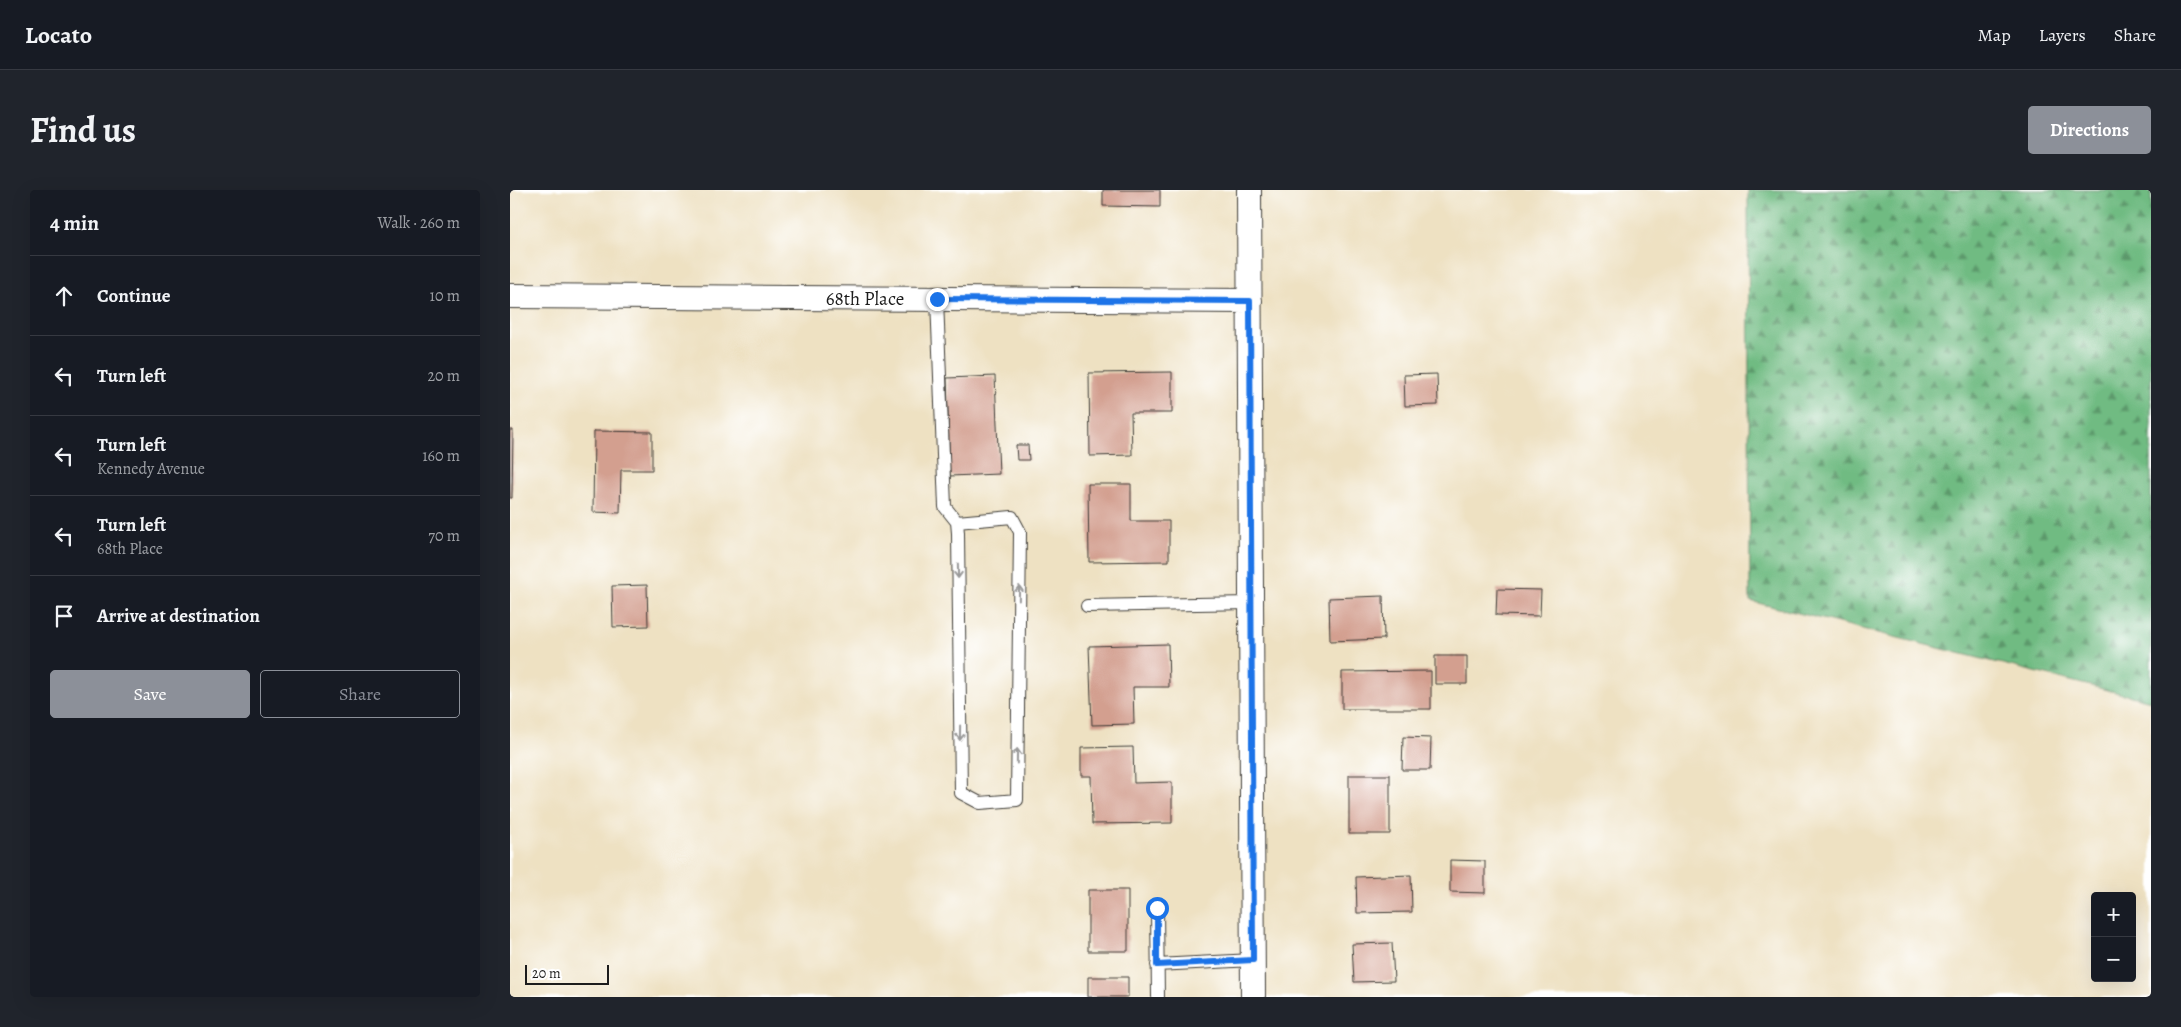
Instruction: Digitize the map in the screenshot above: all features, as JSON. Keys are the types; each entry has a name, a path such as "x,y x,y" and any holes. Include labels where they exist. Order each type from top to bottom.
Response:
{"street":[{"path":"1249,190 1253,997"},
{"name":"68th Place","path":"510,296 1250,301"}],"lane":[{"path":"937,299 945,506 957,522 961,697 960,774 962,793 980,803 1017,800 1020,532 1012,517 957,522"},
{"path":"1087,606 1251,603"},
{"path":"1157,908 1158,997"},
{"path":"1157,965 1253,960"}],"green space":[{"path":"1748,190 2151,190 2151,701 1750,601"}],"building":[{"path":"1103,190 1160,190 1160,207 1103,206"},
{"path":"1172,372 1172,413 1131,413 1132,455 1090,456 1089,373"},
{"path":"1437,374 1438,405 1405,406 1404,375"},
{"path":"995,376 999,474 950,476 947,378"},
{"path":"510,430 513,430 512,498 510,498"},
{"path":"594,431 652,432 652,470 621,470 620,513 593,512"},
{"path":"1016,445 1028,445 1029,460 1017,460"},
{"path":"1088,484 1131,484 1131,521 1169,521 1169,561 1089,562"},
{"path":"647,585 648,626 613,627 612,586"},
{"path":"1497,589 1541,590 1540,616 1496,615"},
{"path":"1383,596 1384,639 1330,641 1329,598"},
{"path":"1168,644 1169,687 1133,687 1134,724 1092,725 1089,646"},
{"path":"1435,656 1467,656 1467,684 1435,684"},
{"path":"1431,671 1431,709 1342,709 1342,672"},
{"path":"1403,737 1431,738 1430,770 1402,770"},
{"path":"1133,747 1134,783 1172,782 1172,823 1092,824 1091,776 1081,776 1081,748"},
{"path":"1349,775 1390,775 1390,834 1349,834"},
{"path":"1450,860 1485,861 1485,893 1450,892"},
{"path":"1411,875 1412,912 1357,913 1356,877"},
{"path":"1088,890 1128,890 1128,951 1088,951"},
{"path":"1392,943 1394,981 1354,982 1352,944"},
{"path":"1088,977 1128,977 1128,997 1088,997"}],"route":[{"path":"937,299 1250,301 1253,960 1157,965 1157,908"}]}
